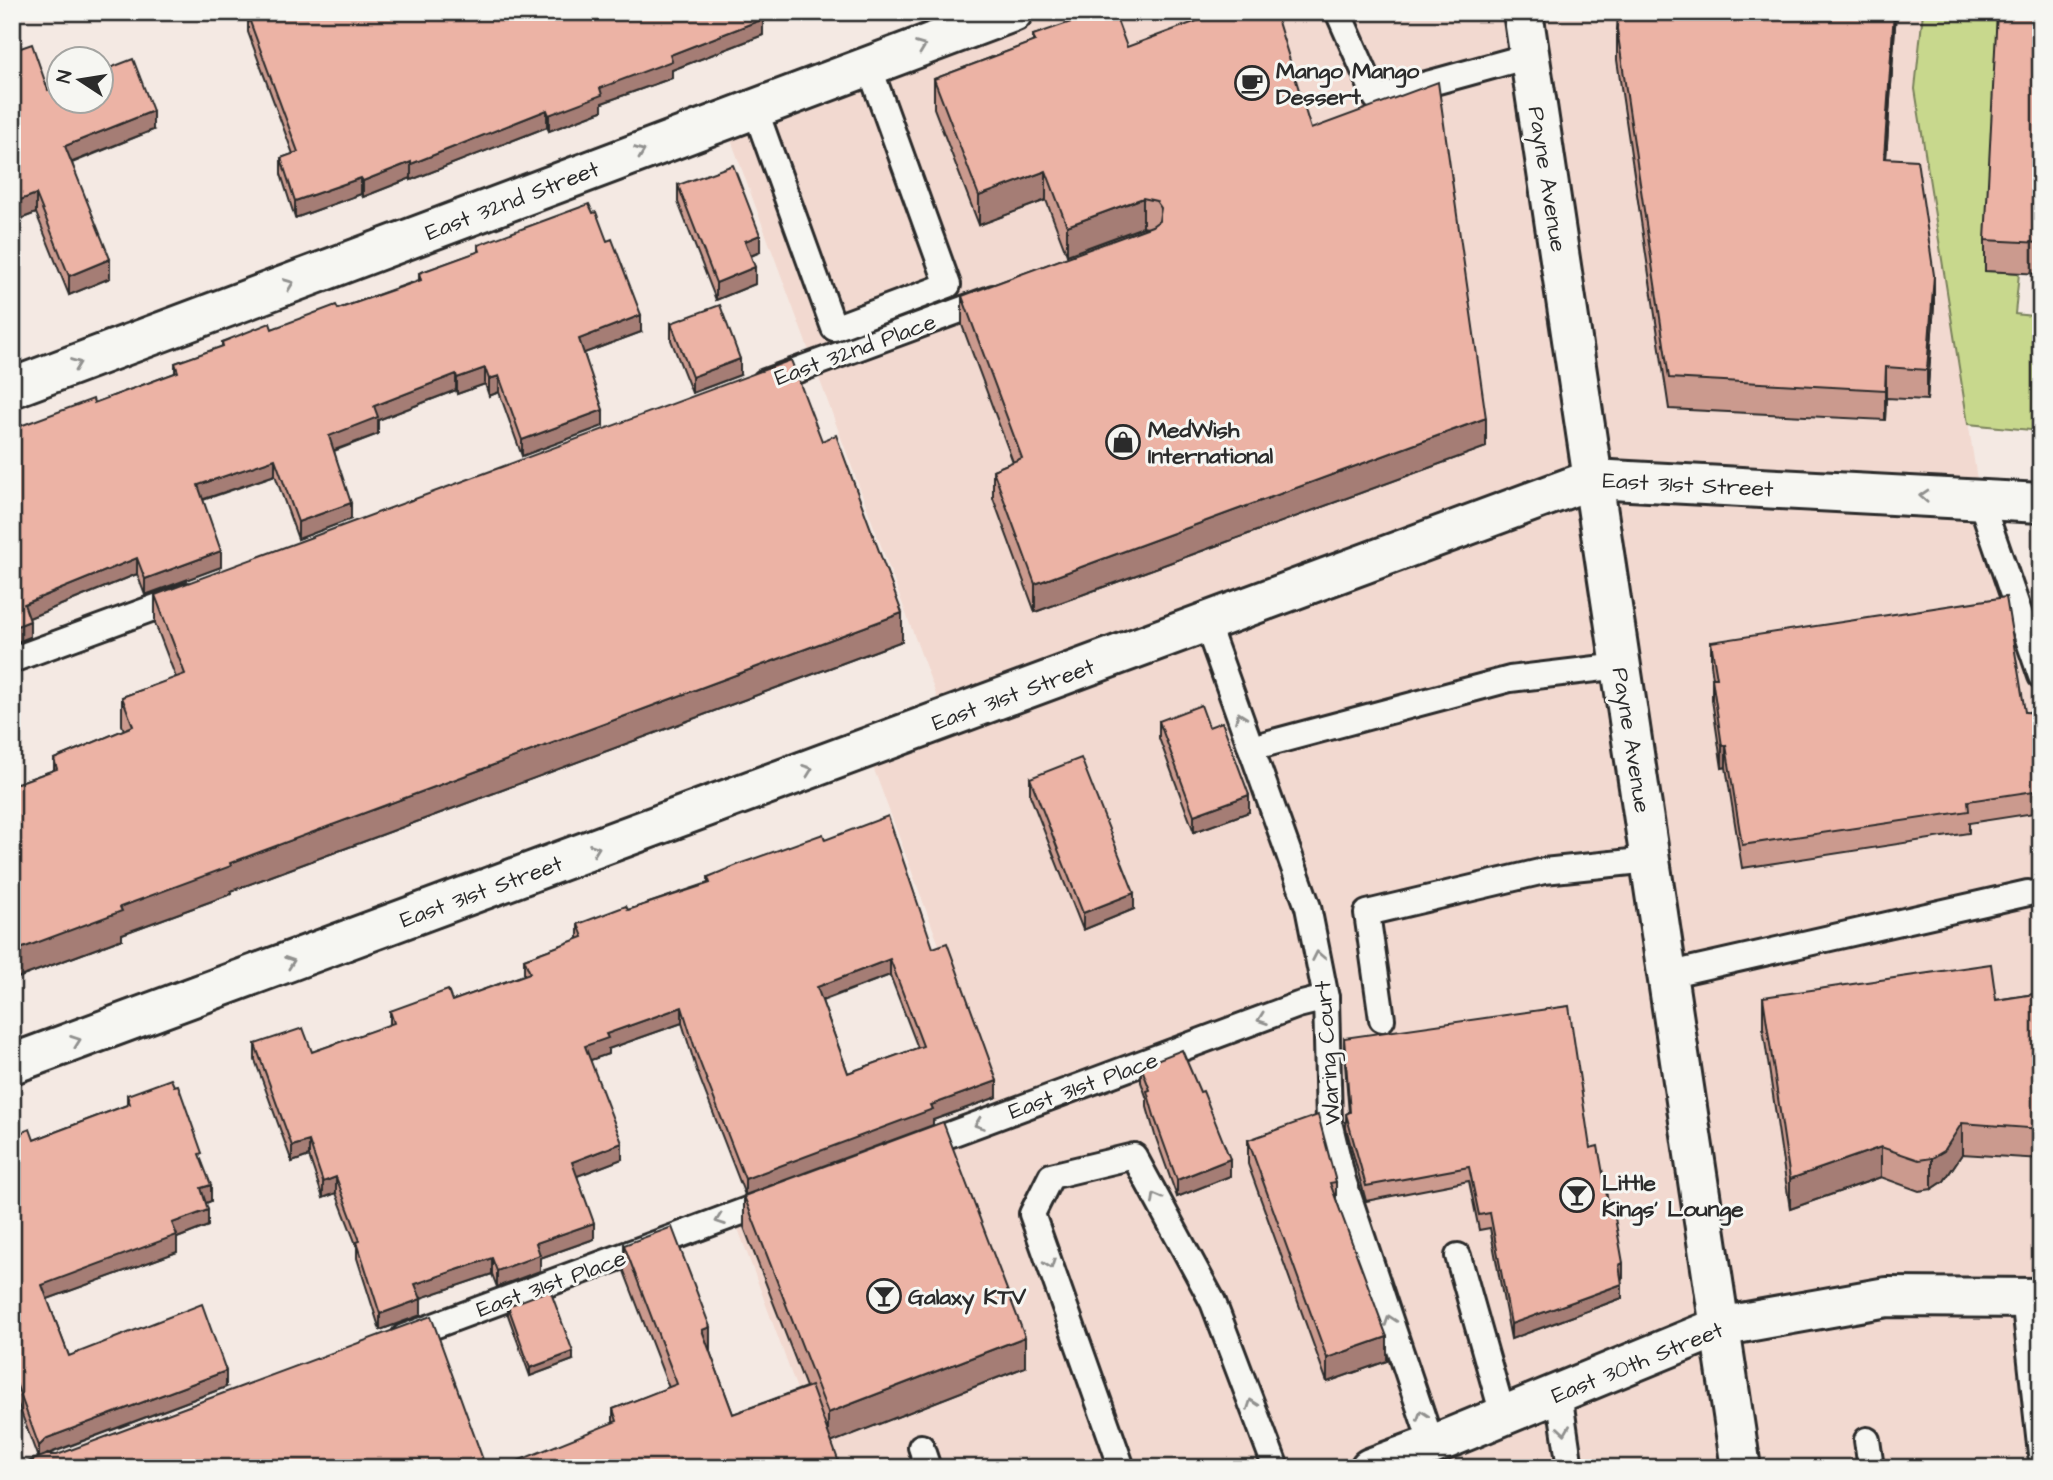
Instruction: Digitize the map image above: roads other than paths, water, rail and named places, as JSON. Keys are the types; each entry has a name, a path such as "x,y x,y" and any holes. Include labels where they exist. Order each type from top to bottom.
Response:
{"street":[{"name":"East 32nd Street","path":"12,388 1013,12"},
{"name":"Payne Avenue","path":"1523,12 1741,1468"},
{"name":"East 31st Street","path":"12,1064 1593,479 2041,503"},
{"name":"East 30th Street","path":"1370,1468 1719,1326 1887,1297 2032,1298"}],"lane":[{"path":"1338,12 1376,98 1529,56"},
{"path":"755,109 834,328 948,285 869,66"},
{"name":"East 32nd Place","path":"747,388 1017,289"},
{"path":"1980,499 2041,676"},
{"path":"12,660 209,587"},
{"name":"Waring Court","path":"1206,622 1308,907 1326,998 1329,1122 1343,1180 1432,1445"},
{"path":"1251,748 1510,679 1621,666"},
{"path":"1382,1019 1367,913 1544,871 1650,860"},
{"path":"1667,975 2028,893"},
{"name":"East 31st Place","path":"899,1153 1298,1005 1326,998"},
{"path":"1122,1468 1032,1214 1051,1176 1134,1157 1213,1302 1276,1468"},
{"name":"East 31st Place","path":"385,1345 797,1191"},
{"path":"1458,1256 1503,1415"},
{"path":"2032,1298 2041,1454"},
{"path":"1559,1393 1570,1468"},
{"path":"1867,1440 1871,1468"}],"place":[{"name":"Mango Mango Dessert","path":"1252,83"},
{"name":"MedWish International","path":"1123,442"},
{"name":"Little Kings' Lounge","path":"1577,1195"},
{"name":"Galaxy KTV","path":"884,1296"}]}
